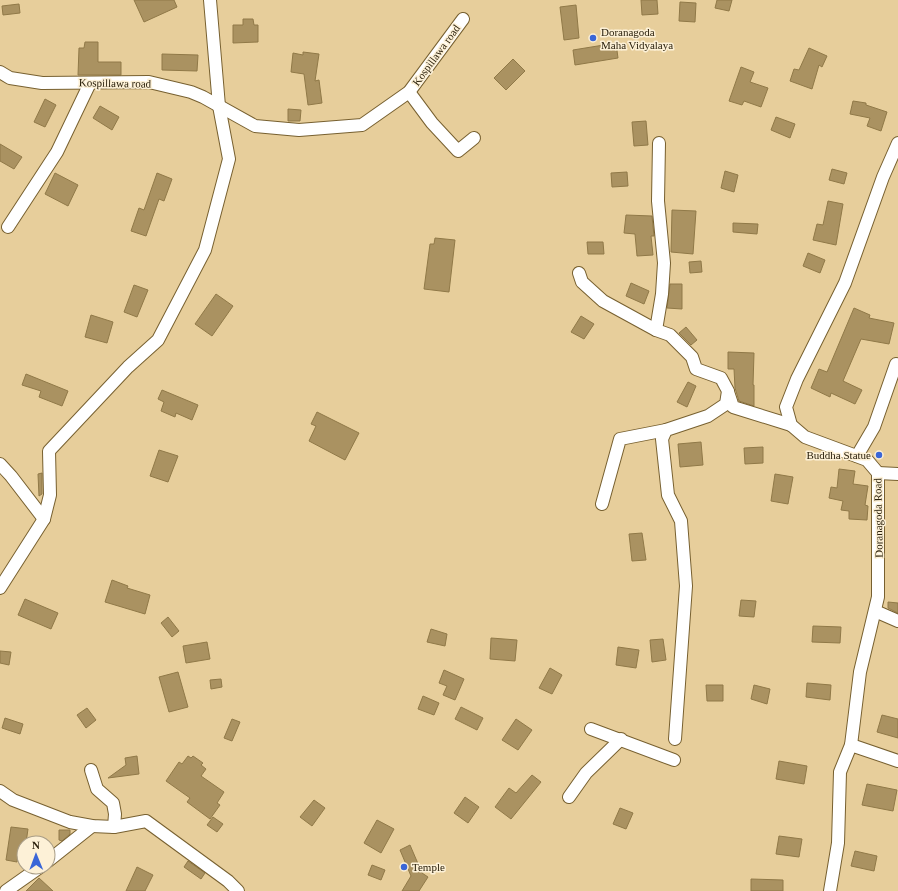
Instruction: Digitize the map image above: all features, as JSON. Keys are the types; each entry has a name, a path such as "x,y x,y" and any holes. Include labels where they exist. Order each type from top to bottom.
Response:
{"street":[{"path":"0,588 44,519 50,495 49,451 128,367 158,340 205,250 229,159 220,106 210,0"},
{"name":"Kospillawa road","path":"0,72 10,78 42,82 149,82 191,92 220,106 255,126 299,130 362,125 409,92 463,19"},
{"path":"8,227 57,152 90,83"},
{"path":"409,92 432,123 458,151 474,138"},
{"path":"656,330 662,294 664,263 658,201 659,143"},
{"path":"791,425 786,407 797,380 845,283 898,143"},
{"path":"579,273 582,282 603,301 656,330 670,335 692,357 696,369 721,378 728,391 733,407 791,425"},
{"path":"857,456 874,427 896,364"},
{"path":"602,504 620,439 666,430 708,416 726,404 728,391"},
{"name":"Doranagoda Road","path":"791,425 805,437 867,460 878,473 878,597 860,672 851,745 840,772 838,843 830,891"},
{"path":"666,430 662,439 668,495 680,521 686,586 675,739"},
{"path":"0,464 44,519"},
{"path":"878,473 898,474"},
{"path":"875,611 898,621"},
{"path":"591,730 621,739 674,760"},
{"path":"569,797 586,773 621,739"},
{"path":"851,745 898,761"},
{"path":"91,770 97,789 114,803 114,827"},
{"path":"0,791 13,800 70,822 92,826 114,827 146,821 228,881 238,891"},
{"path":"56,855 92,826"},
{"path":"6,891 29,875"}],"building":[{"path":"134,0 174,0 177,7 144,22"},
{"path":"641,0 657,0 658,14 642,15"},
{"path":"717,0 732,0 729,11 715,8"},
{"path":"680,2 696,3 695,22 679,21"},
{"path":"19,4 20,13 3,15 2,6"},
{"path":"576,5 579,38 564,40 560,7"},
{"path":"243,19 253,19 254,25 258,25 258,42 233,43 233,25 243,25"},
{"path":"85,42 98,42 98,62 121,62 121,75 78,75 79,48 84,48"},
{"path":"616,43 618,58 575,65 573,50"},
{"path":"809,48 827,56 822,67 819,65 812,89 790,81 794,69 799,70"},
{"path":"303,52 319,54 315,81 319,80 322,103 308,105 304,74 291,72 293,53 303,55"},
{"path":"162,54 198,55 197,71 162,70"},
{"path":"513,59 525,71 506,90 494,78"},
{"path":"741,67 754,72 750,82 768,88 761,107 744,101 742,105 729,101"},
{"path":"45,99 56,105 45,127 34,122"},
{"path":"853,101 866,103 866,105 887,112 881,131 867,126 870,118 850,114"},
{"path":"100,106 119,117 112,130 93,118"},
{"path":"288,109 301,110 300,121 288,121"},
{"path":"776,117 795,124 790,138 771,130"},
{"path":"646,121 648,145 634,146 632,122"},
{"path":"0,144 22,157 14,169 0,161"},
{"path":"832,169 847,173 844,184 829,180"},
{"path":"725,171 738,175 734,192 721,188"},
{"path":"627,172 628,186 612,187 611,173"},
{"path":"55,173 78,185 68,206 45,194"},
{"path":"157,173 172,179 164,201 159,199 146,236 131,231 139,208 144,210"},
{"path":"828,201 843,204 836,245 813,240 817,224 823,225"},
{"path":"672,210 696,211 693,254 671,252"},
{"path":"626,215 652,216 654,236 651,236 653,255 637,256 635,234 624,233"},
{"path":"733,223 758,224 757,234 733,232"},
{"path":"435,238 455,240 449,292 424,289 430,244 434,244"},
{"path":"587,242 603,242 604,254 588,254"},
{"path":"808,253 825,260 820,273 803,266"},
{"path":"701,261 702,272 690,273 689,262"},
{"path":"631,283 649,291 644,304 626,296"},
{"path":"670,284 682,284 682,309 667,308"},
{"path":"134,285 148,290 137,317 124,312"},
{"path":"216,294 233,306 212,336 195,324"},
{"path":"854,308 870,315 869,318 894,323 889,344 861,339 843,381 862,390 855,404 831,393 830,397 811,388 819,369 827,372"},
{"path":"91,315 113,322 107,343 85,337"},
{"path":"581,316 594,324 584,339 571,332"},
{"path":"686,327 697,340 691,345 679,333"},
{"path":"728,352 754,353 754,406 739,401 735,388 734,369 728,369"},
{"path":"26,374 68,391 62,406 39,397 41,391 22,385"},
{"path":"688,382 696,386 687,407 677,402"},
{"path":"162,390 198,405 192,420 176,413 175,417 161,411 164,402 158,399"},
{"path":"317,412 359,433 345,460 309,441 316,426 311,424"},
{"path":"701,442 703,465 680,467 678,444"},
{"path":"763,447 763,463 745,464 744,448"},
{"path":"159,450 178,456 168,482 150,476"},
{"path":"839,469 855,471 853,484 868,486 865,505 868,506 867,520 849,519 849,511 841,510 843,501 829,498 831,487 837,488"},
{"path":"42,473 42,494 39,496 38,474"},
{"path":"775,474 793,477 788,504 771,501"},
{"path":"642,533 646,560 632,561 629,534"},
{"path":"112,580 128,586 127,588 150,595 145,614 105,602"},
{"path":"25,599 58,613 51,629 18,615"},
{"path":"741,600 756,601 754,617 739,616"},
{"path":"888,602 898,603 898,613 888,608"},
{"path":"168,617 179,631 172,637 161,623"},
{"path":"813,626 841,627 840,643 812,642"},
{"path":"431,629 447,634 445,646 427,642"},
{"path":"491,638 517,640 515,661 490,659"},
{"path":"663,639 666,660 652,662 650,640"},
{"path":"207,642 210,659 186,663 183,646"},
{"path":"618,647 639,650 636,668 616,665"},
{"path":"0,651 11,652 9,665 0,663"},
{"path":"550,668 562,675 552,694 539,688"},
{"path":"444,670 464,679 455,700 443,695 447,686 439,683"},
{"path":"178,672 188,707 169,712 159,677"},
{"path":"221,679 222,687 211,689 210,680"},
{"path":"807,683 831,685 830,700 806,697"},
{"path":"706,685 723,685 723,701 707,701"},
{"path":"754,685 770,689 767,704 751,699"},
{"path":"423,696 439,703 434,715 418,709"},
{"path":"461,707 483,718 477,730 455,719"},
{"path":"87,708 96,720 86,728 77,715"},
{"path":"882,715 898,719 898,738 877,732"},
{"path":"5,718 23,724 20,734 2,728"},
{"path":"232,719 240,722 232,741 224,738"},
{"path":"516,719 532,730 518,750 502,740"},
{"path":"137,756 139,774 108,778 126,765 125,758"},
{"path":"188,756 191,758 193,756 203,763 201,765 206,769 201,776 224,792 217,803 220,805 210,819 187,802 190,798 166,781 179,762 182,764"},
{"path":"779,761 807,766 804,784 776,779"},
{"path":"532,775 541,782 511,819 495,807 509,788 516,793"},
{"path":"867,784 897,790 893,811 862,805"},
{"path":"465,797 479,807 468,823 454,813"},
{"path":"314,800 325,808 312,826 300,817"},
{"path":"620,808 633,813 626,829 613,824"},
{"path":"213,817 223,824 217,832 207,825"},
{"path":"377,820 394,829 381,853 364,843"},
{"path":"11,827 28,829 27,835 16,835 16,862 6,860"},
{"path":"59,830 70,830 70,834 62,841 59,840"},
{"path":"779,836 802,839 799,857 776,854"},
{"path":"410,845 422,873 428,877 419,891 402,891 411,876 400,850"},
{"path":"855,851 877,856 874,871 851,866"},
{"path":"188,861 205,873 201,879 184,867"},
{"path":"372,865 385,870 381,880 368,875"},
{"path":"137,867 153,875 145,891 126,891"},
{"path":"39,878 53,891 26,891"},
{"path":"751,879 783,880 783,891 751,891"}],"place":[{"name":"Doranagoda Maha Vidyalaya","path":"593,38"},
{"name":"Buddha Statue","path":"879,455"},
{"name":"Temple","path":"404,867"}]}
